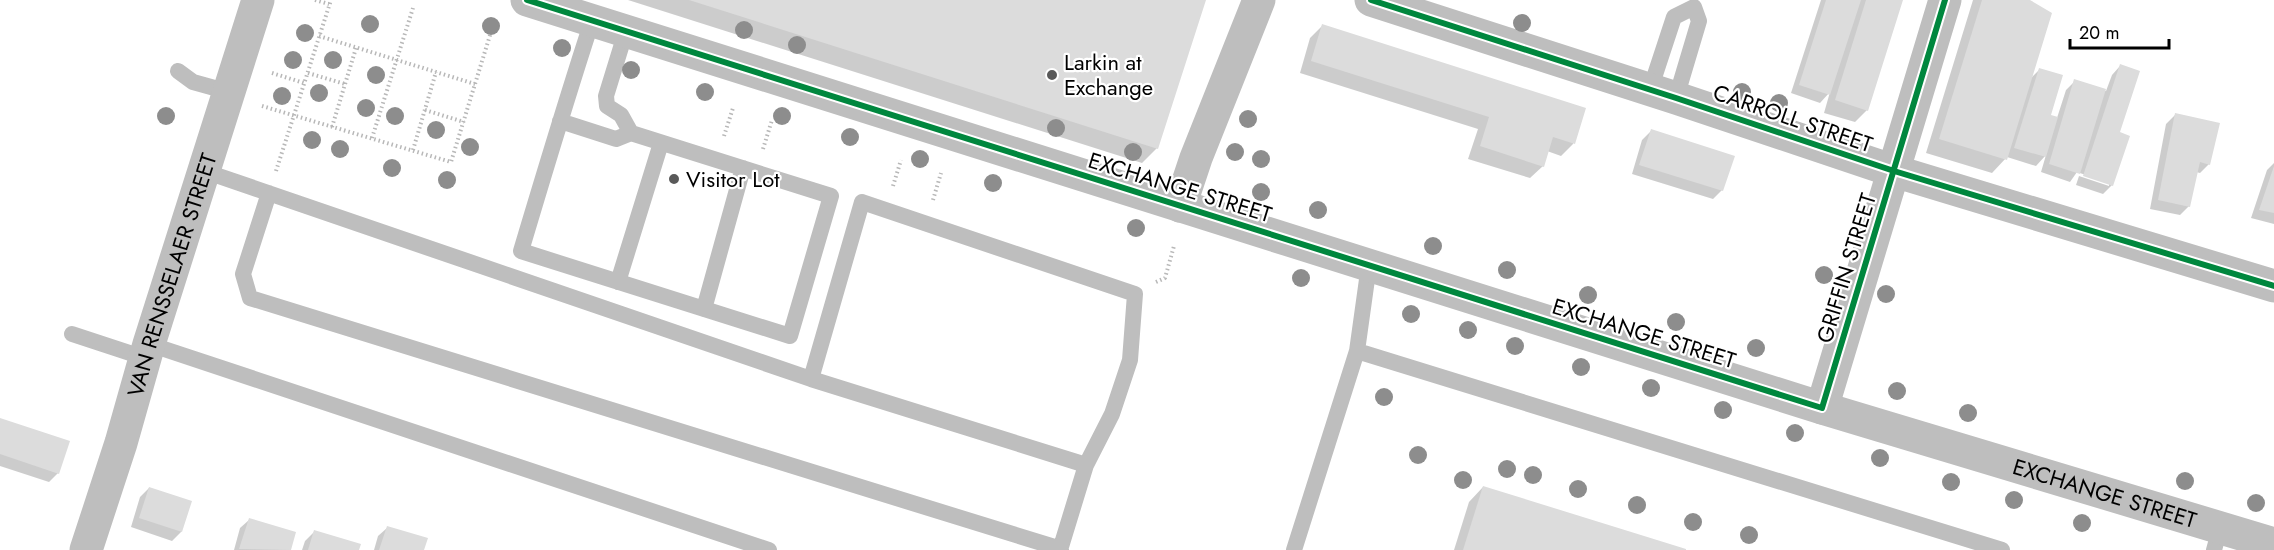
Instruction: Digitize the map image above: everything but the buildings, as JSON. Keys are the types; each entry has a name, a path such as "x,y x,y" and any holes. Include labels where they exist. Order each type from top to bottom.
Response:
{"street":[{"name":"VAN RENSSELAER STREET","path":"86,550 258,0"},
{"name":"EXCHANGE STREET","path":"527,0 1822,408 2217,539 2274,544"},
{"path":"1180,206 1196,158 1259,0"},
{"name":"CARROLL STREET","path":"1371,0 1894,171 2274,286"},
{"name":"GRIFFIN STREET","path":"1822,408 1945,0"}],"lane":[{"path":"560,121 616,139 631,133 831,196 790,336 521,251 560,121 592,21"},
{"path":"626,31 606,96 607,106 621,115 631,133"},
{"path":"178,71 193,82 229,92"},
{"path":"618,282 661,142"},
{"path":"704,309 743,168"},
{"path":"204,171 810,379 1086,465"},
{"path":"269,193 243,274 250,298 1061,549 1086,465 1112,414 1130,360 1135,294 862,202 810,379"},
{"path":"1294,550 1357,351 1370,265"},
{"path":"72,334 147,351 769,550"},
{"path":"1357,351 2002,550"}],"path":[{"path":"278,166 330,2 315,0"},
{"path":"372,138 413,8"},
{"path":"262,106 451,162 491,32"},
{"path":"319,36 475,84"},
{"path":"332,127 356,48"},
{"path":"413,150 436,72"},
{"path":"272,73 304,83"},
{"path":"308,73 345,84"},
{"path":"723,141 733,108"},
{"path":"425,110 464,122"},
{"path":"762,153 772,120"},
{"path":"891,194 901,160"},
{"path":"931,206 941,173"},
{"path":"1165,278 1174,246"}],"cycle path":[{"path":"527,0 1822,408 1945,0"},
{"path":"1371,0 1894,171 2274,286"}],"place":[{"name":"Larkin at Exchange","path":"1052,75"},
{"name":"Visitor Lot","path":"674,179"}]}
